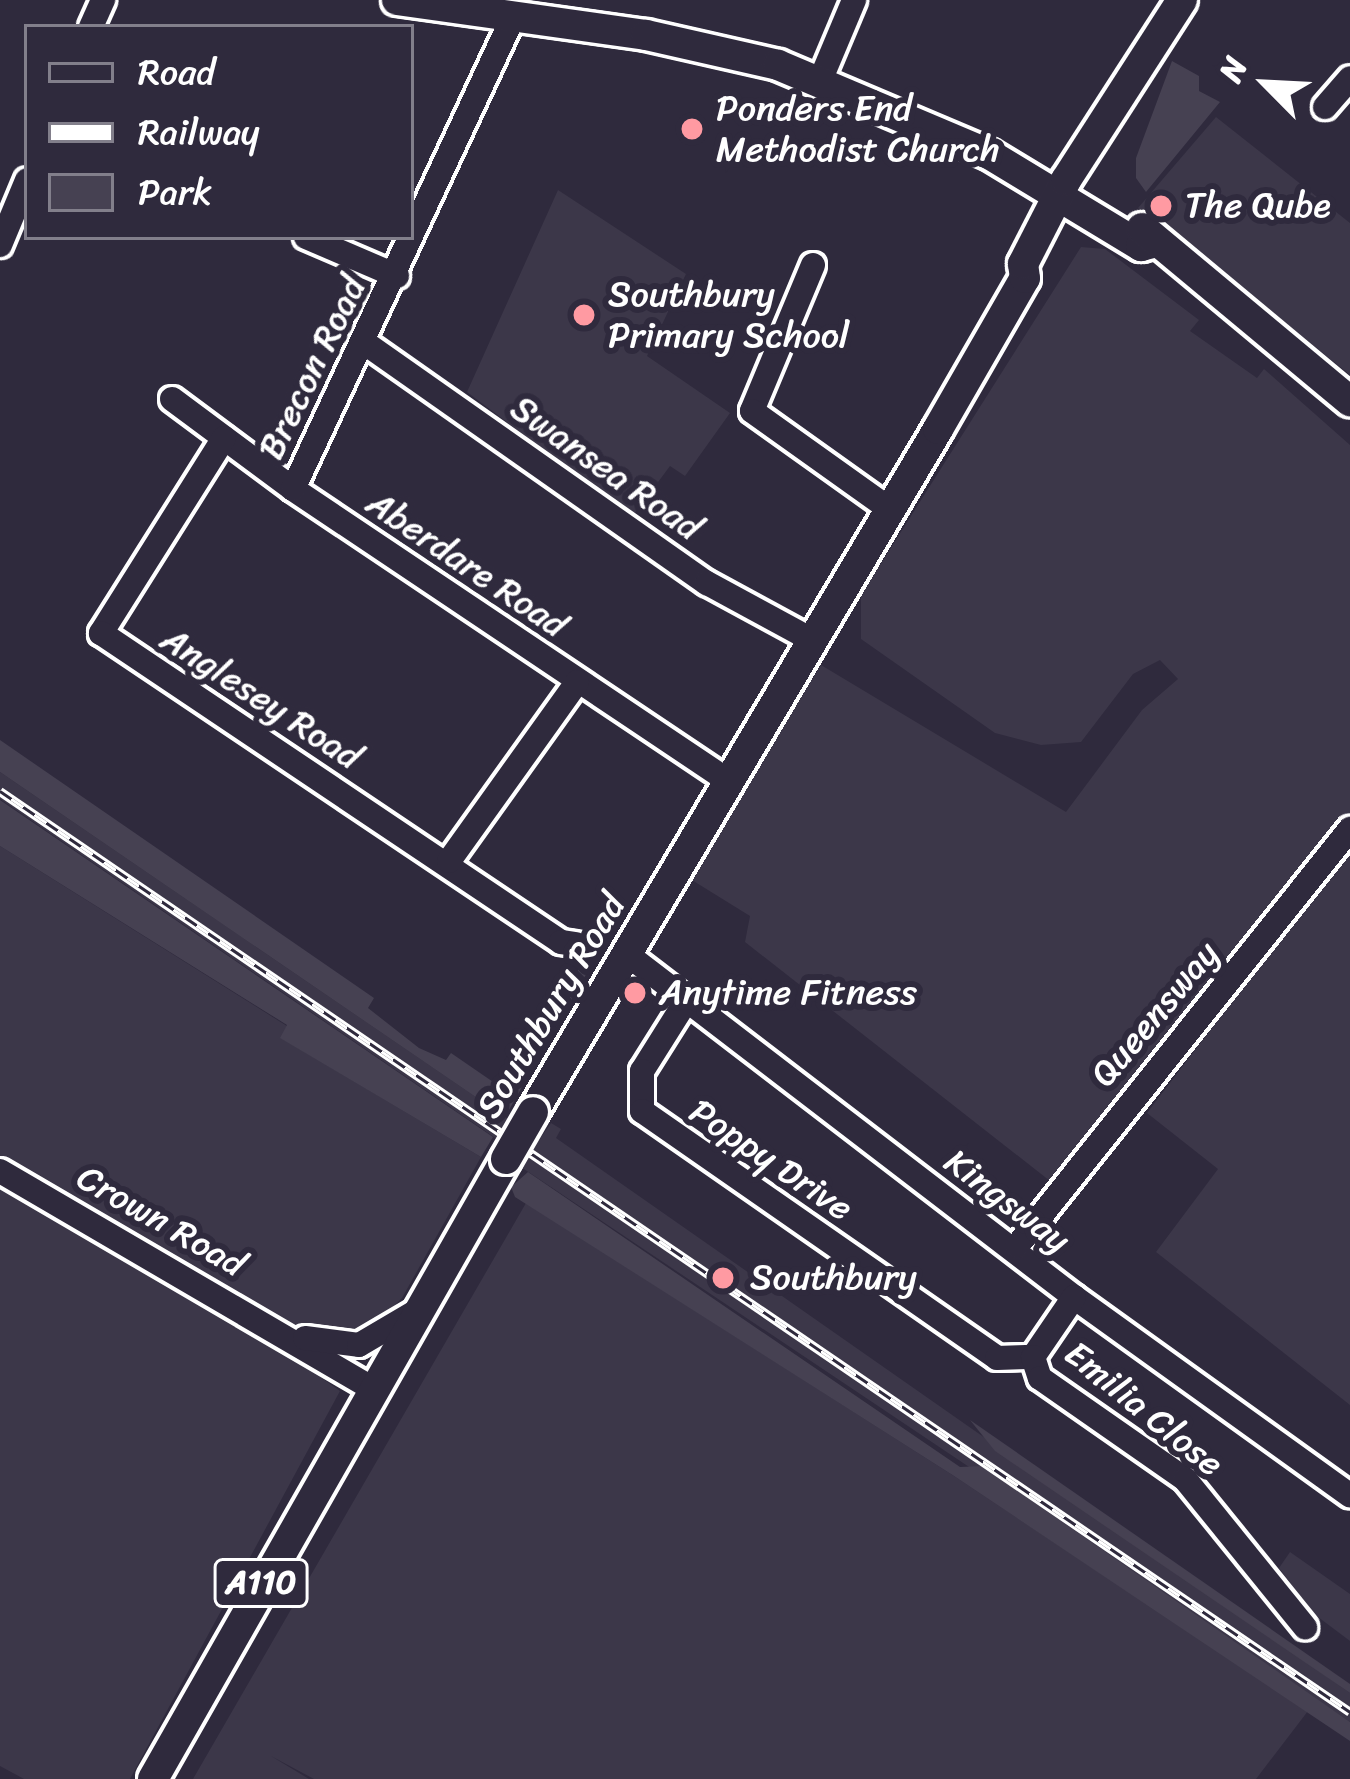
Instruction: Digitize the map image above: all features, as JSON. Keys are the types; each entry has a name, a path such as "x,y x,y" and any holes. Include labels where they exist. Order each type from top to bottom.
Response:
{"main road":[{"path":"397,0 682,41 820,80 989,154 1070,194 1141,246 1152,243 1350,401"},
{"name":"Southbury Road","path":"153,1779 727,780 1024,278 1038,272 1070,194 1121,122 1119,109 1182,0"}],"street":[{"path":"820,80 854,0"},
{"name":"Brecon Road","path":"293,489 398,276 514,15"},
{"path":"1324,107 1350,78"},
{"path":"0,244 24,187"},
{"path":"313,240 398,276"},
{"path":"813,265 752,411 888,508"},
{"name":"Swansea Road","path":"365,343 770,620 812,640"},
{"name":"Aberdare Road","path":"172,399 293,489 727,780"},
{"name":"Anglesey Road","path":"224,438 101,633 449,861 561,942 576,944"},
{"path":"449,861 577,682"},
{"name":"Queensway","path":"1016,1246 1350,829"},
{"name":"Kingsway","path":"628,955 1016,1246 1074,1297 1350,1495"},
{"name":"Poppy Drive","path":"688,998 642,1071 642,1111 997,1358 1033,1357"},
{"name":"Crown Road","path":"0,1171 374,1389"},
{"name":"Emilia Close","path":"1074,1297 1033,1357 1040,1378 1185,1479 1305,1628"},
{"name":"Crown Road","path":"326,1346 375,1339 423,1305"},
{"name":"Crown Road","path":"285,1334 326,1346 364,1366 374,1389"}],"shaded area":[{"path":"1216,117 1350,223 1350,375 1229,277 1178,248 1138,208"},
{"name":"Southbury Primary School","path":"558,190 686,274 647,356 730,413 685,476 670,466 632,517 467,392"},
{"path":"1081,247 1105,249 1199,320 1190,331 1257,378 1264,369 1350,445 1350,818 1050,1181 745,942 750,916 687,877 821,665 1066,812 1142,710 1178,679 1160,660 1133,674 1081,742 1041,745 995,733 861,639 861,595"},
{"path":"0,772 539,1140 551,1123 561,1129 556,1138 1350,1693 1350,1722 521,1167 526,1159 0,799"},
{"path":"0,846 287,1026 281,1038 481,1157 402,1298 378,1322 341,1335 319,1376 340,1391 130,1779 24,1779 0,1766"},
{"path":"1350,846 1350,1405 1156,1252 1218,1169 1147,1113"},
{"path":"526,1203 954,1476 1308,1711 1256,1779 314,1779 271,1756 309,1779 193,1779"},
{"path":"1290,1552 1350,1594 1350,1641 1314,1614 1279,1568"}],"green space":[{"path":"1172,61 1199,76 1199,91 1220,102 1146,192 1136,178 1136,158"},
{"path":"0,740 374,998 368,1008 419,1048 446,1060 451,1053 499,1086 591,951 597,955 505,1117 0,772"},
{"path":"0,800 493,1137 481,1157 280,1038 287,1025 0,846"},
{"path":"528,1172 960,1467 982,1466 1350,1722 1350,1741 954,1476 515,1197 511,1187"},
{"path":"970,1420 1350,1684 1350,1693 995,1451"}],"railway":[{"path":"0,791 1350,1712"}],"place":[{"name":"Ponders End Methodist Church","path":"692,129"},
{"name":"The Qube","path":"1161,206"},
{"name":"Southbury Primary School","path":"584,315"},
{"name":"Anytime Fitness","path":"635,993"},
{"name":"Southbury","path":"723,1278"}]}
